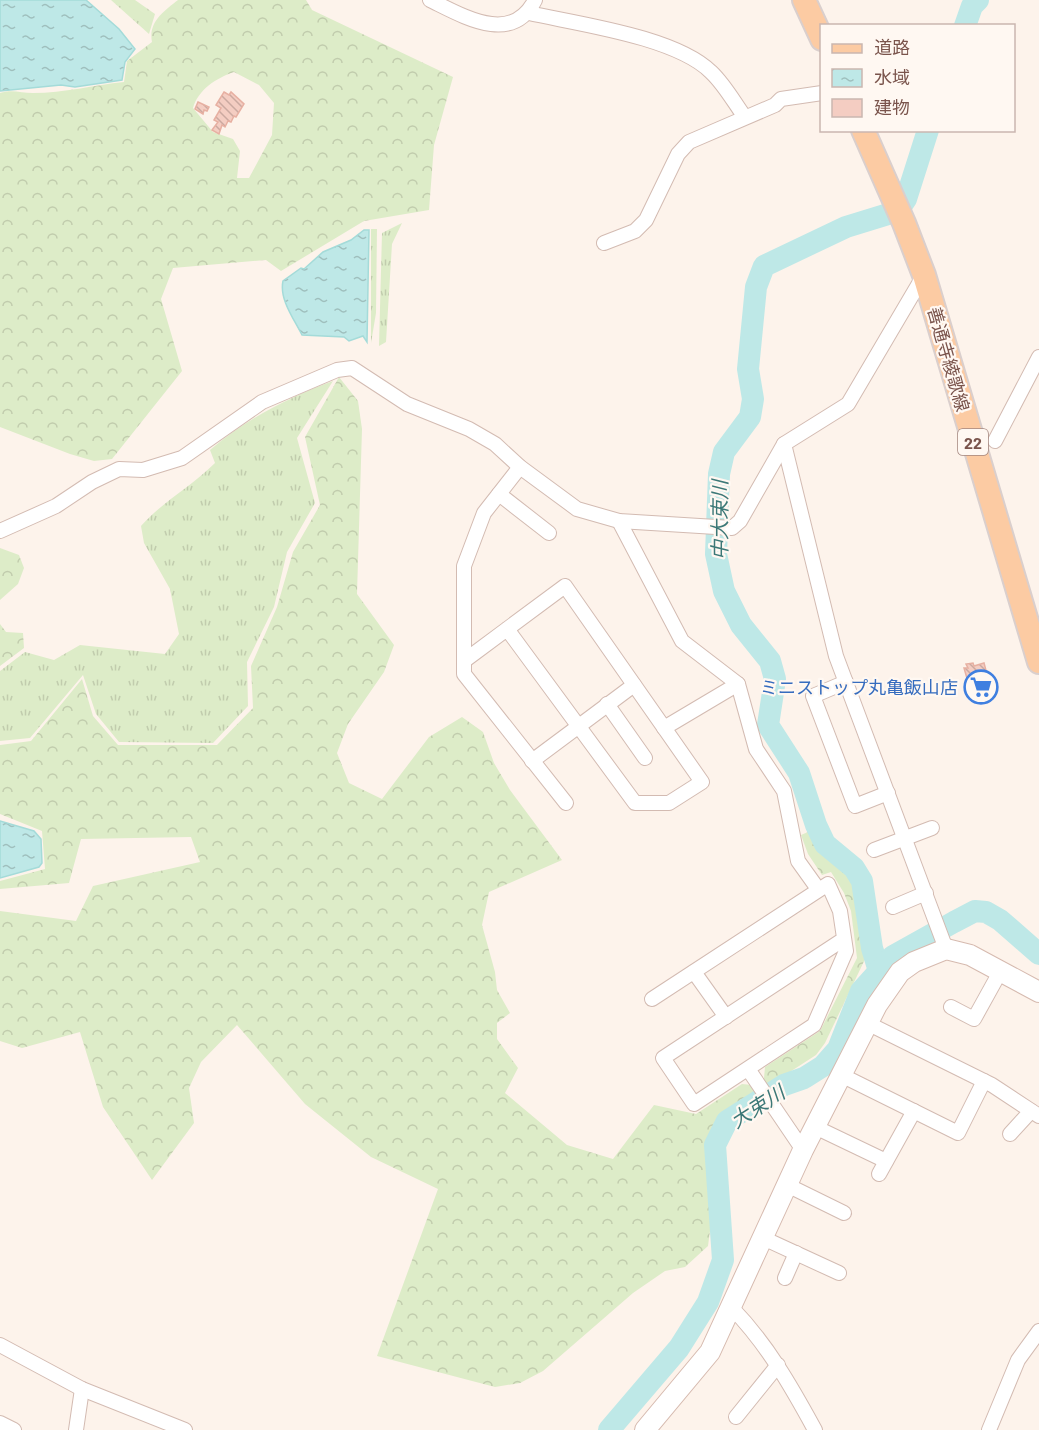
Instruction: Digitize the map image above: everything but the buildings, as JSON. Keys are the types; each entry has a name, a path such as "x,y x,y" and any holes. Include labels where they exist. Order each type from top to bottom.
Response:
{"main road":[{"path":"804,0 820,35"},
{"name":"善通寺綾歌線","path":"864,132 924,275 1039,662"}],"street":[{"path":"430,0 472,20 495,25 510,24 529,13 535,0"},
{"path":"529,13 609,30 674,49 692,57 712,72 744,116"},
{"path":"604,243 635,231 646,220 678,154 689,142 744,116 775,105 782,99 820,93"},
{"path":"0,531 56,506 92,482 119,469 143,471 182,458 262,402 337,370 352,368 407,404 495,444 520,467 577,509 620,521 732,528 740,521 784,444 848,404 924,275"},
{"path":"994,441 1039,357"},
{"path":"784,444 833,647 945,945 970,955 1039,993"},
{"path":"520,467 484,513 464,566 464,674 566,803"},
{"path":"500,494 549,534"},
{"path":"620,521 682,641 738,684 756,749 784,792 798,861 818,889"},
{"path":"464,661 507,629 565,586 702,782 669,803 635,804 507,629"},
{"path":"846,682 813,696 855,806 888,793"},
{"path":"664,728 738,684"},
{"path":"532,761 634,685"},
{"path":"608,704 645,759"},
{"path":"874,850 933,828"},
{"path":"652,999 828,884 840,911 846,951 814,1025 694,1104 663,1058 844,939"},
{"path":"893,907 926,894"},
{"path":"645,1430 710,1352 803,1150 887,988 900,972 945,945"},
{"path":"694,972 726,1017"},
{"path":"951,1007 974,1019 1000,972"},
{"path":"867,1023 984,1082 1035,1113 1010,1134"},
{"path":"748,1069 803,1150"},
{"path":"841,1075 958,1132 984,1082"},
{"path":"815,1127 883,1168 914,1111"},
{"path":"787,1185 844,1214"},
{"path":"763,1238 839,1273"},
{"path":"785,1278 796,1254"},
{"path":"732,1308 750,1327 778,1365 816,1430"},
{"path":"990,1430 1018,1360 1039,1331"},
{"path":"0,1345 82,1389 185,1430"},
{"path":"736,1416 778,1365"},
{"path":"76,1430 82,1389"},
{"path":"0,1423 14,1430"}],"green space":[{"path":"111,0 135,0 155,14 149,34"},
{"path":"178,0 306,0 312,10 453,77 434,145 429,210 364,221 281,271 266,260 173,268 161,299 182,371 112,459 94,461 0,427 0,93 9,91 56,92 124,82 127,61 152,42 152,29 158,18","holes":["234,72 259,85 274,103 272,135 249,178 237,178 240,151 233,139 213,132 193,108 203,90"]},
{"path":"402,223 392,244 386,342 379,346 382,233"},
{"path":"371,229 377,229 376,313 371,343"},
{"path":"339,377 358,401 362,429 357,594 394,645 384,672 348,724 337,753 349,783 382,799 429,737 462,717 483,732 494,763 510,790 562,860 489,892 482,925 495,972 497,990 510,1013 497,1023 497,1039 518,1068 505,1093 567,1145 613,1159 654,1105 696,1114 742,1084 752,1085 764,1078 765,1067 820,1031 857,958 851,911 844,893 831,872 822,875 808,854 801,835 808,832 818,847 849,876 857,893 867,955 825,1043 816,1055 725,1114 710,1140 718,1216 710,1231 708,1246 685,1267 665,1271 633,1293 543,1371 520,1383 495,1387 377,1356 438,1189 371,1157 305,1104 237,1025 201,1062 189,1088 194,1123 152,1180 103,1107 80,1032 22,1048 0,1041 0,911 76,921 93,886 200,862 191,837 81,839 69,883 0,889 0,881 45,869 42,831 0,814 0,745 31,741 82,679 93,716 118,745 217,745 253,708 251,666 277,607 293,552 320,505 305,437"},
{"path":"333,381 297,438 315,503 287,552 274,607 247,662 248,706 213,743 119,742 96,714 83,675 30,738 0,741 0,671 25,652 54,660 80,645 165,654 179,634 170,589 144,543 141,526 158,509 215,463 210,450 238,428 300,394"},
{"path":"0,548 19,555 24,568 18,584 0,600"},
{"path":"0,624 6,632 23,633 24,648 0,666"}],"water":[{"path":"0,0 86,0 119,29 135,49 125,62 122,80 75,87 61,85 0,91"},
{"path":"364,230 369,230 367,342 363,336 349,341 344,337 302,335 285,302 283,281 301,268 304,269 323,252 351,240"},
{"path":"0,821 34,831 41,839 42,863 39,867 0,878"}],"waterway":[{"name":"中大束川","path":"966,24 972,6 978,0"},
{"name":"中大束川","path":"879,971 872,948 862,881 854,868 825,844 816,825 799,773 768,725 775,679 770,661 741,625 724,591 716,554 719,474 724,452 750,417 753,399 748,369 756,287 764,266 846,227 898,211 906,199 927,132"},
{"name":"大束川","path":"609,1430 679,1348 708,1302 723,1260 715,1145 727,1121 784,1085 804,1078 823,1066 838,1049 861,991 879,971 893,956 954,922 975,911 986,912 1000,920 1039,954"},
{"name":"大束川","path":"1036,951 1039,948"}],"place":[{"name":"ミニストップ丸亀飯山店","path":"981,687"}]}
